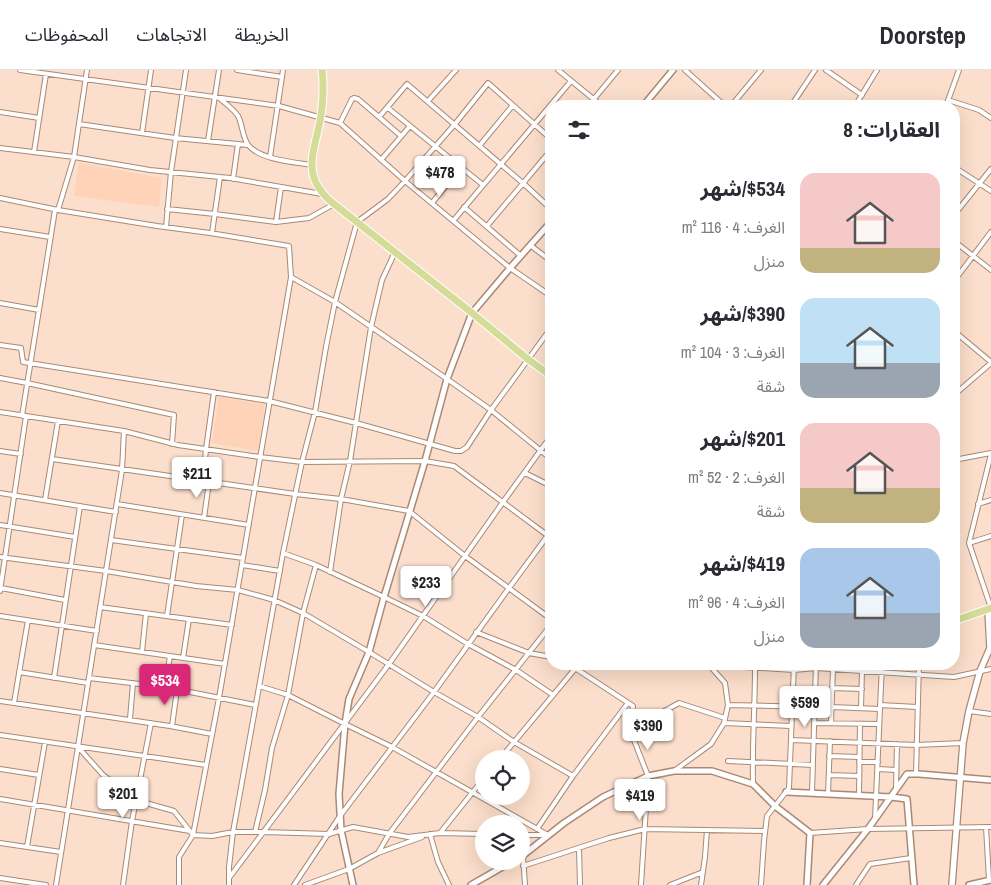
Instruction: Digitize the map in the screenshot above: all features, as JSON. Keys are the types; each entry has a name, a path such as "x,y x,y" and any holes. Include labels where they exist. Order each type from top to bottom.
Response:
{"highway":[{"path":"322,70 323,83 320,118 312,165 314,180 324,195 545,372"},
{"path":"960,619 990,608"}],"main road":[{"path":"952,885 963,743 969,711 980,671 988,660 990,648 990,608"}],"street":[{"path":"20,70 278,106 340,123 405,181 510,268 545,292"},
{"path":"66,600 0,590 21,454 27,383 50,237 56,210 74,157 87,70"},
{"path":"142,133 151,70"},
{"path":"166,227 170,172 186,70"},
{"path":"208,141 217,97 219,70"},
{"path":"237,70 282,77"},
{"path":"270,157 283,70"},
{"path":"428,101 456,70"},
{"path":"558,70 594,99 618,70"},
{"path":"650,100 673,70"},
{"path":"685,70 718,100"},
{"path":"736,100 761,70"},
{"path":"795,100 815,70"},
{"path":"826,70 862,95"},
{"path":"859,100 878,70"},
{"path":"948,100 958,70"},
{"path":"34,152 46,74"},
{"path":"554,100 571,80"},
{"path":"229,885 233,832 283,553 302,462 315,412 335,302 357,222 388,199 405,181 436,147 488,83 545,133"},
{"path":"379,117 407,84 480,145 545,203"},
{"path":"217,97 238,116 248,145 260,154 312,165"},
{"path":"340,123 354,98 358,99 401,136"},
{"path":"960,104 978,110 991,118"},
{"path":"480,145 513,105"},
{"path":"388,108 483,185"},
{"path":"453,221 545,111"},
{"path":"0,112 40,118"},
{"path":"79,124 175,138 248,145"},
{"path":"381,160 410,126"},
{"path":"233,179 238,144"},
{"path":"0,148 74,157 150,170 220,177 324,195"},
{"path":"487,226 545,157"},
{"path":"432,203 461,168"},
{"path":"960,208 991,169"},
{"path":"960,170 991,191"},
{"path":"212,233 220,177"},
{"path":"276,222 281,187"},
{"path":"0,198 56,210 289,246 291,277 232,625 206,766 191,833 179,857 179,885"},
{"path":"167,209 276,222 309,218 334,204"},
{"path":"464,207 520,256"},
{"path":"0,229 50,237"},
{"path":"353,885 341,830 339,794 349,699 369,652 447,379 472,313 545,229"},
{"path":"960,274 991,232"},
{"path":"530,245 545,256"},
{"path":"960,246 991,270"},
{"path":"330,572 371,327 382,280 395,252"},
{"path":"291,277 335,302 447,379 491,410 545,454"},
{"path":"0,303 39,310"},
{"path":"960,336 991,362 960,390"},
{"path":"0,345 20,348 23,362 269,401 455,451 461,451 467,447 491,410 545,337"},
{"path":"0,378 174,415 172,444"},
{"path":"203,482 214,392"},
{"path":"0,412 124,431 172,444 302,462 425,461 454,466 545,533"},
{"path":"45,500 58,421"},
{"path":"56,885 116,512 122,470 124,431"},
{"path":"229,878 389,664 545,445"},
{"path":"0,451 21,454"},
{"path":"960,459 991,454 969,543 990,608"},
{"path":"52,460 203,482 341,499 409,511 465,556 545,615"},
{"path":"525,473 545,483"},
{"path":"985,479 991,476"},
{"path":"204,518 209,482"},
{"path":"0,493 116,512"},
{"path":"978,504 991,500"},
{"path":"117,504 249,525"},
{"path":"54,678 80,506"},
{"path":"167,616 182,515"},
{"path":"0,525 75,537"},
{"path":"969,543 991,536"},
{"path":"111,540 243,558"},
{"path":"294,885 340,816 434,692 509,588 545,543"},
{"path":"283,553 330,572 423,616 468,644 516,670 553,694"},
{"path":"0,556 196,586 238,590 274,600 304,613 573,776"},
{"path":"242,565 280,570"},
{"path":"255,832 272,748 288,695 304,613 316,566"},
{"path":"100,607 232,625"},
{"path":"142,652 146,613"},
{"path":"0,616 96,631"},
{"path":"183,658 189,619"},
{"path":"14,703 28,620"},
{"path":"476,632 529,653 545,656"},
{"path":"378,853 389,834 545,633"},
{"path":"94,644 225,664"},
{"path":"165,687 170,656"},
{"path":"848,670 954,677 991,669"},
{"path":"507,750 573,670"},
{"path":"578,670 633,706 630,730 648,776 641,885"},
{"path":"674,770 711,744 724,721 728,705 725,683 714,670"},
{"path":"753,784 755,670"},
{"path":"761,885 768,816 789,788 794,670"},
{"path":"812,793 816,670"},
{"path":"831,724 833,670"},
{"path":"916,774 918,670"},
{"path":"861,708 862,671"},
{"path":"19,672 88,684"},
{"path":"875,819 881,672"},
{"path":"89,678 165,687 255,705"},
{"path":"130,719 133,684"},
{"path":"259,686 288,695 392,747 548,835"},
{"path":"832,688 862,689"},
{"path":"172,726 177,690"},
{"path":"0,701 130,719 212,734"},
{"path":"630,730 679,702 724,721 791,726"},
{"path":"537,829 573,776 628,703"},
{"path":"728,705 814,707"},
{"path":"831,707 918,707"},
{"path":"969,711 991,714"},
{"path":"123,885 132,821 151,723"},
{"path":"814,723 879,724"},
{"path":"859,795 860,724"},
{"path":"0,735 206,766"},
{"path":"790,740 916,745 963,743"},
{"path":"828,794 830,741"},
{"path":"27,847 45,742"},
{"path":"896,790 897,744"},
{"path":"78,747 104,775 136,799 174,811 191,833"},
{"path":"829,756 878,762"},
{"path":"728,761 813,765"},
{"path":"0,769 39,775"},
{"path":"878,769 896,770"},
{"path":"530,850 603,797 648,776 674,770 712,771 753,784 775,806 810,833 868,829 989,827 990,880 969,885"},
{"path":"823,885 868,829 907,774 991,780"},
{"path":"829,775 859,776"},
{"path":"440,833 475,788"},
{"path":"786,792 907,799 914,885"},
{"path":"0,799 212,836 233,832 329,834 353,827 408,837 440,833 475,834"},
{"path":"530,864 610,838 645,829 765,831"},
{"path":"700,885 707,830"},
{"path":"807,885 810,833"},
{"path":"305,885 349,869 378,853 430,834"},
{"path":"430,834 438,862 449,885"},
{"path":"530,834 548,835"},
{"path":"0,843 61,852"},
{"path":"579,848 580,885"},
{"path":"856,885 870,864 911,858"},
{"path":"471,885 497,870"},
{"path":"523,870 525,885"},
{"path":"670,885 703,872"},
{"path":"0,878 46,885"}],"shaded area":[{"path":"79,163 162,178 159,207 74,196"},
{"path":"219,397 265,404 258,451 212,443"}]}
